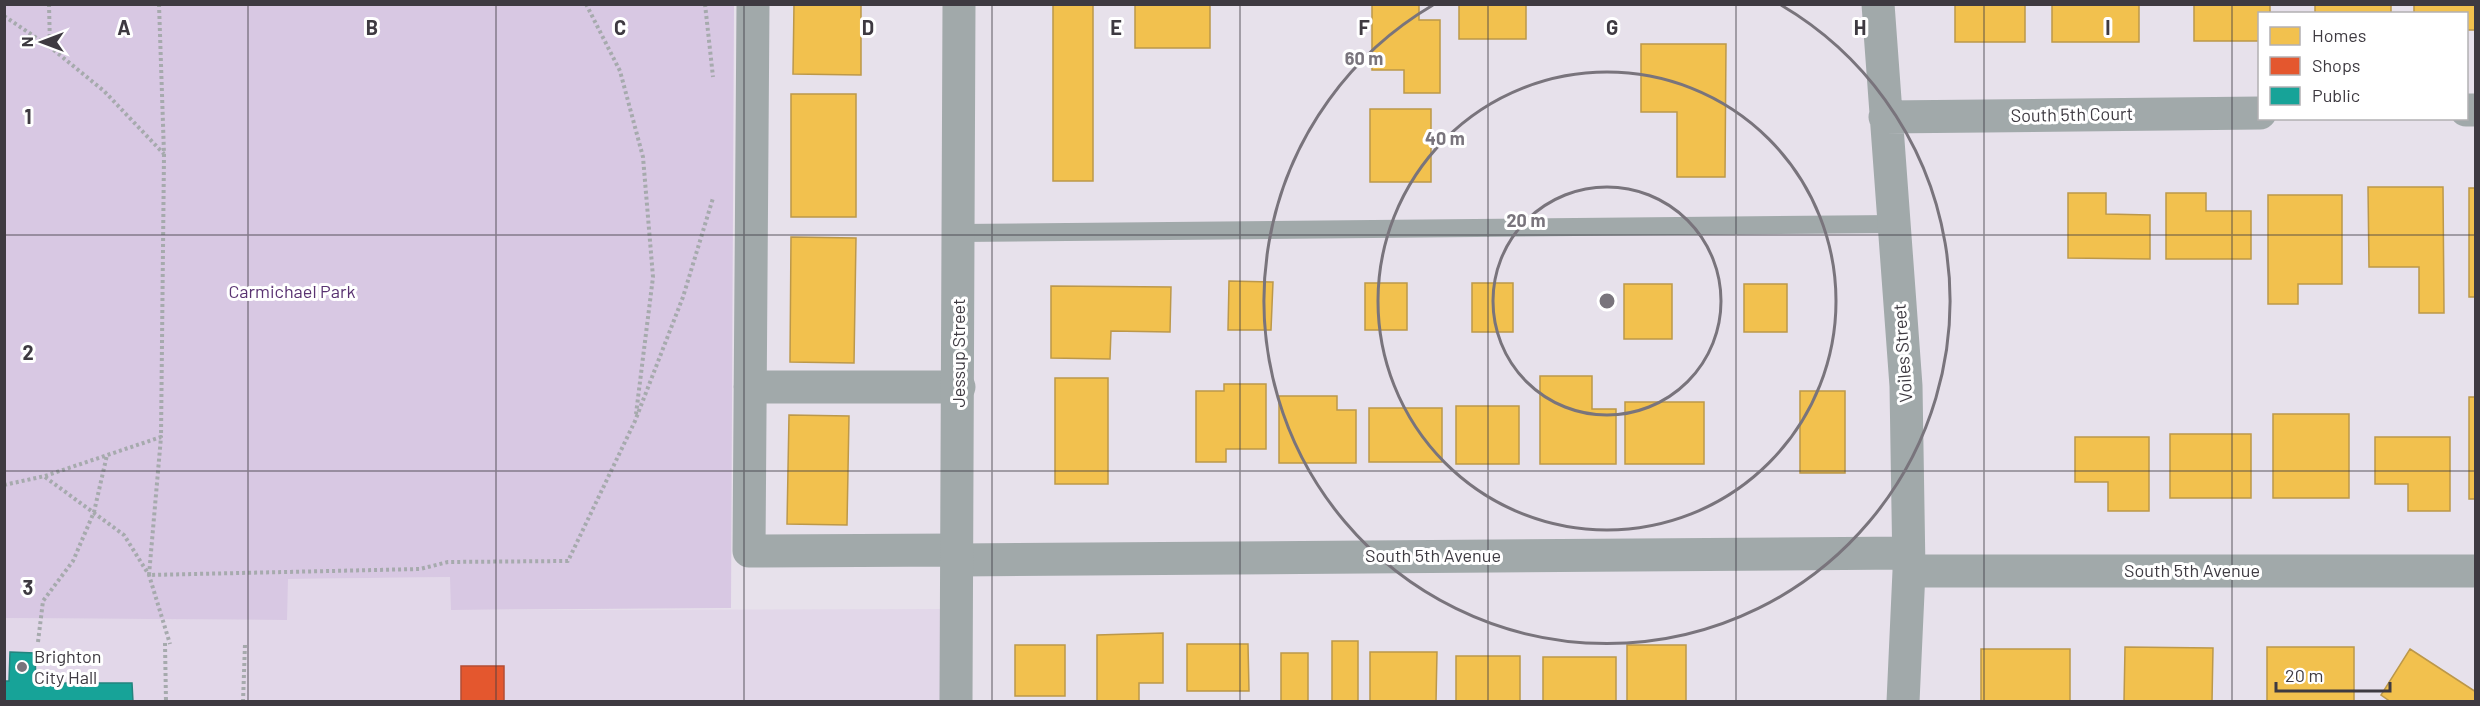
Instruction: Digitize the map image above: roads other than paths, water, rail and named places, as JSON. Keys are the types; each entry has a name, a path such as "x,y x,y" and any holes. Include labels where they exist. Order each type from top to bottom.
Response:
{"street":[{"path":"753,4 750,387 959,387"},
{"name":"Jessup Street","path":"956,702 960,233 959,4"},
{"name":"Voiles Street","path":"1878,4 1906,386 1909,562 1903,702"},
{"name":"South 5th Court","path":"1885,117 2258,113"},
{"name":"South 5th Avenue","path":"750,387 749,551 957,555 1909,562 2475,572"}],"lane":[{"path":"960,233 1894,224"}],"place":[{"name":"Brighton City Hall","path":"22,667"}],"park label":[{"name":"Carmichael Park","path":"292,292"}]}
